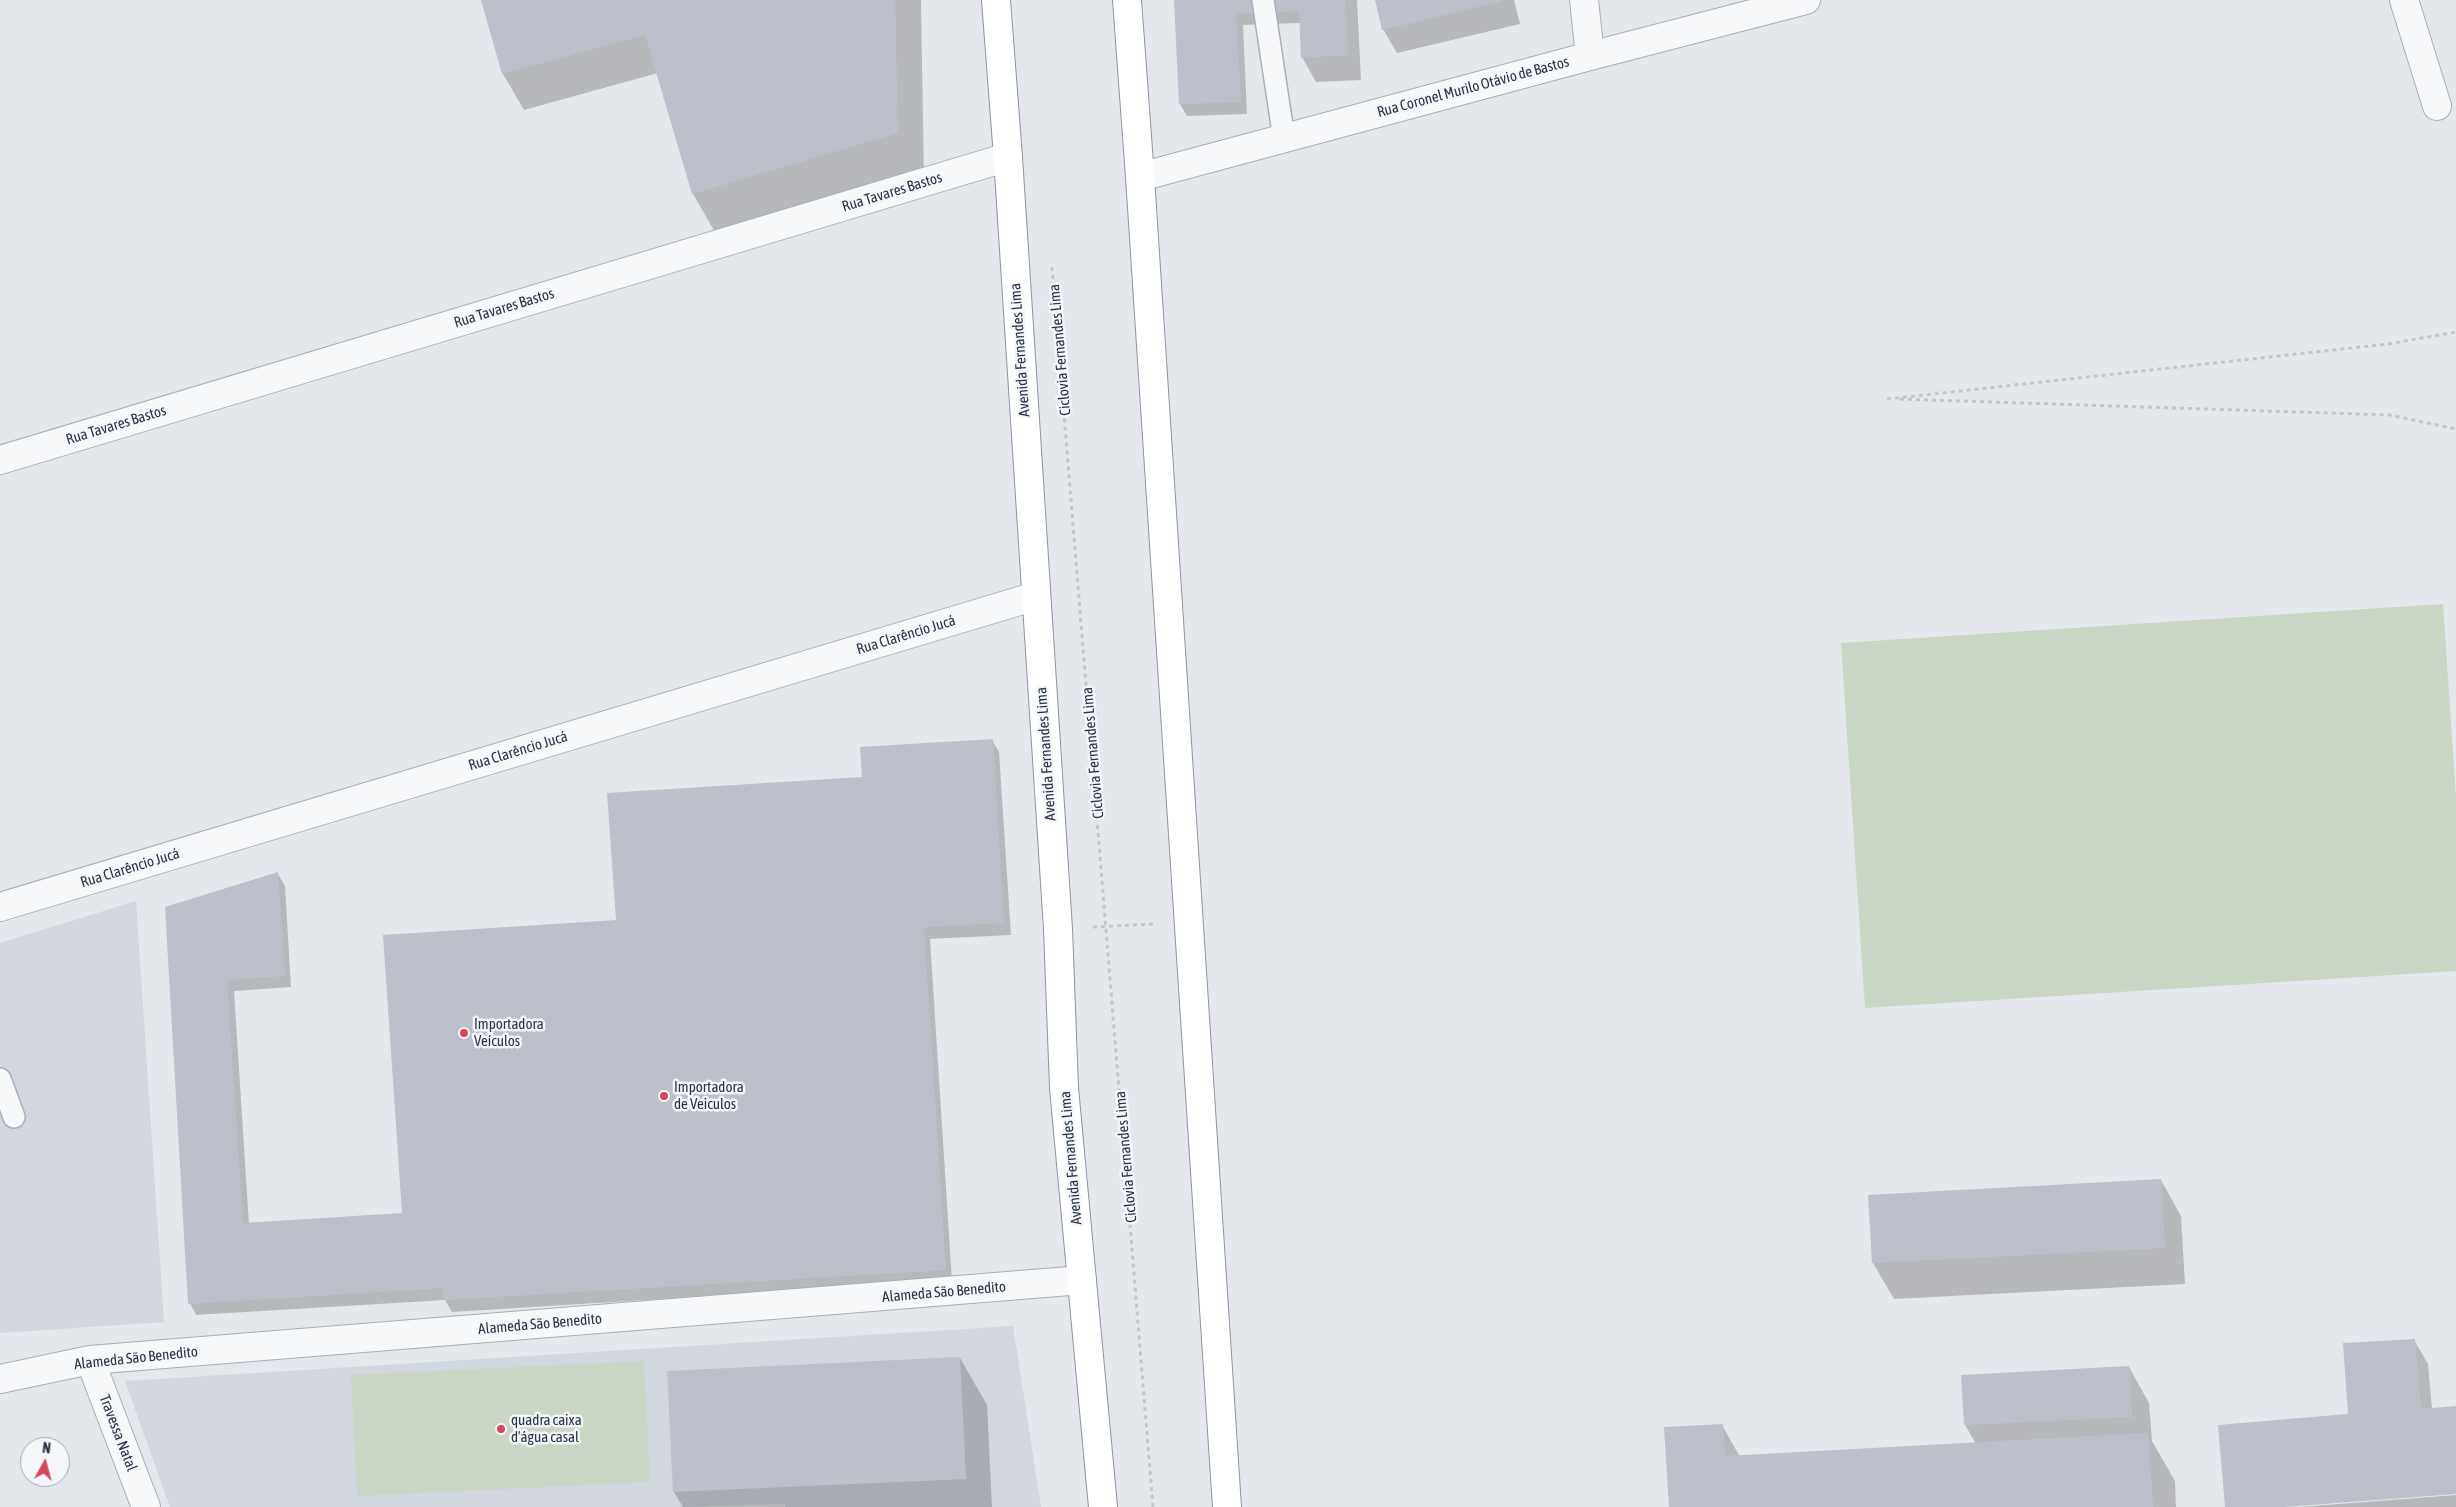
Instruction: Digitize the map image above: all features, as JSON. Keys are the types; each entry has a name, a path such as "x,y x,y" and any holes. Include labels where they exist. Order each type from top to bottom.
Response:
{"highway":[{"name":"Avenida Fernandes Lima","path":"996,0 1008,157 1058,930 1064,1088 1103,1507"},
{"path":"1127,0 1227,1507"}],"street":[{"path":"1584,0 1590,56"},
{"name":"Rua Coronel Murilo Otávio de Bastos","path":"1140,177 1806,0"},
{"path":"2404,0 2437,106"},
{"name":"Rua Tavares Bastos","path":"0,460 1008,157"},
{"name":"Rua Clarêncio Jucá","path":"0,907 1036,596"},
{"name":"Alameda São Benedito","path":"0,1379 90,1360 1082,1280"},
{"name":"Travessa Natal","path":"90,1360 146,1507"}],"lane":[{"path":"1263,0 1284,139"},
{"path":"0,1079 14,1116"}],"path":[{"name":"Ciclovia Fernandes Lima","path":"1052,265 1154,1507"},
{"path":"2456,332 2388,344 1887,399 2390,415 2456,429"},
{"path":"1058,930 1189,922"}],"shaded area":[{"path":"136,901 164,1322 0,1333 0,943"},
{"path":"1013,1326 1041,1507 785,1507 785,1504 687,1507 170,1507 125,1381"}],"green space":[{"path":"2443,604 2456,798 2456,971 1865,1008 1841,643"},
{"name":"quadra caixa d'água casal","path":"644,1361 650,1482 357,1496 351,1375"}],"building":[{"path":"481,0 895,0 898,133 692,194 645,35 502,74"},
{"path":"1174,0 1345,0 1348,55 1301,58 1299,11 1236,14 1241,102 1179,104"},
{"path":"1375,0 1502,0 1502,1 1382,30"},
{"name":"Importadora de Veiculos","path":"993,739 1004,923 924,927 946,1270 444,1300 443,1288 188,1304 165,907 278,872 285,976 227,980 243,1223 402,1213 383,935 616,920 607,793 862,777 860,747"},
{"path":"2161,1179 2165,1248 1872,1263 1868,1195"},
{"path":"2415,1339 2421,1409 2456,1406 2456,1494 2284,1507 2225,1507 2218,1425 2348,1414 2343,1343"},
{"path":"960,1357 966,1479 673,1492 667,1371"},
{"path":"2129,1366 2132,1417 1964,1425 1961,1375"},
{"path":"1723,1424 1725,1456 2148,1433 2153,1507 1669,1507 1664,1427"}],"place":[{"name":"Importadora Veículos","path":"464,1033"},
{"name":"Importadora de Veiculos","path":"664,1096"},
{"name":"quadra caixa d'água casal","path":"501,1429"}]}
